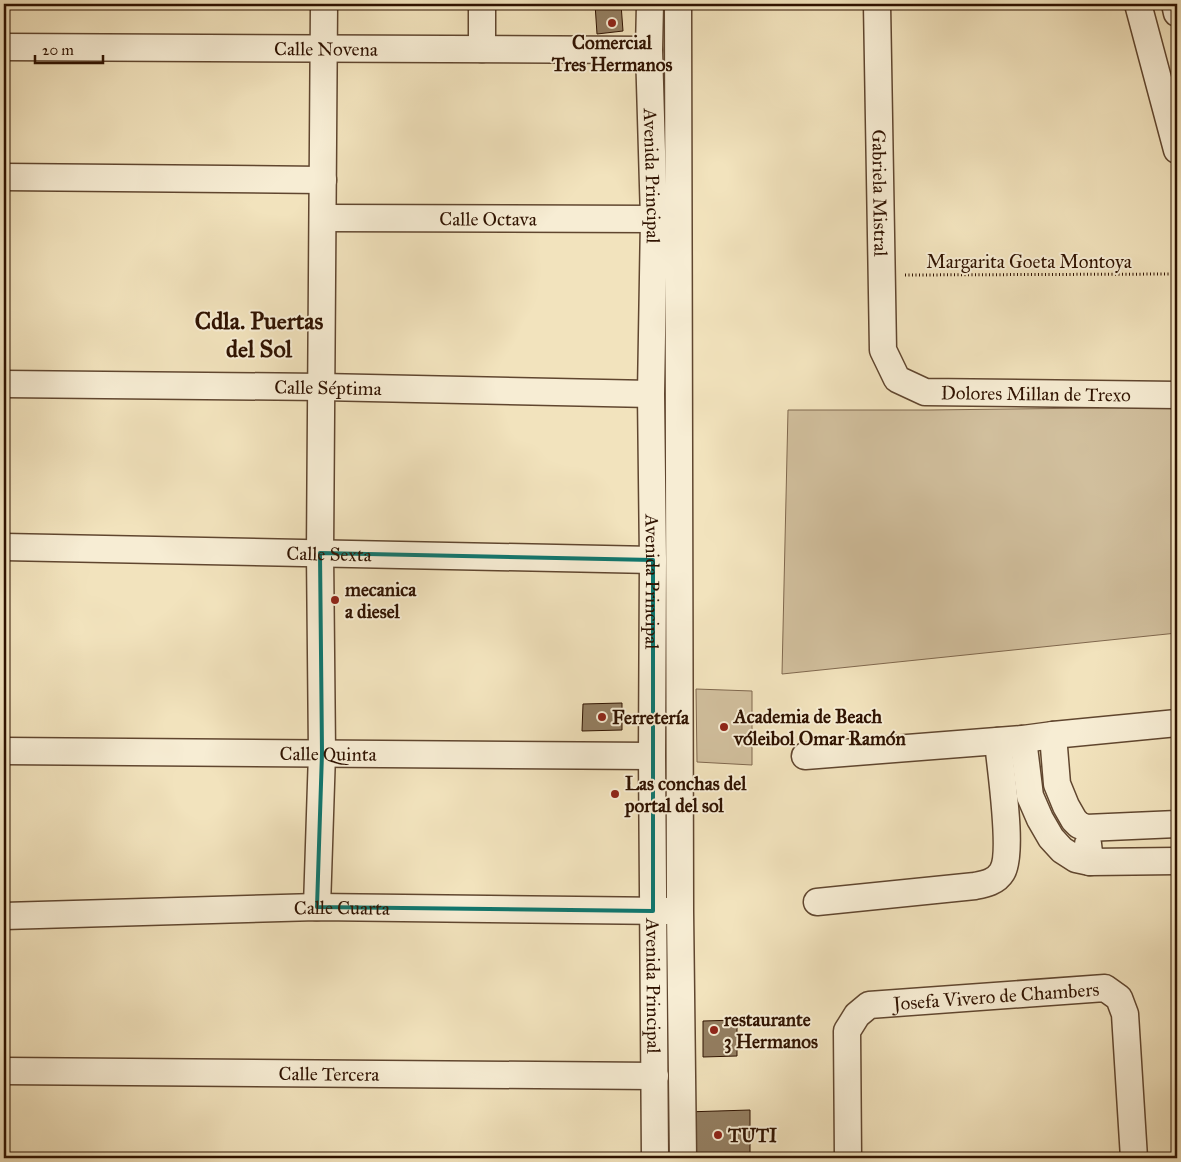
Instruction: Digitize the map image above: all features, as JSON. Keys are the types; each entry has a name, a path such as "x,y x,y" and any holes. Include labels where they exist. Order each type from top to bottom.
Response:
{"street":[{"path":"317,907 322,753 320,553 324,4"},
{"path":"482,4 482,49"},
{"name":"Avenida Principal","path":"650,4 649,50 654,219 651,394 655,1158"},
{"name":"Avenida Principal","path":"678,4 680,912 683,1158"},
{"name":"Gabriela Mistral","path":"877,4 883,350 897,380"},
{"path":"1138,4 1177,150"},
{"path":"1175,4 1177,13"},
{"name":"Calle Novena","path":"4,46 649,50"},
{"path":"4,177 323,180"},
{"name":"Calle Octava","path":"323,218 654,219"},
{"name":"Dolores Millan de Trexo","path":"897,380 925,392 1177,395"},
{"name":"Calle Séptima","path":"4,384 322,387 651,394"},
{"name":"Calle Sexta","path":"4,546 653,560"},
{"path":"805,756 1024,739 1177,723"},
{"path":"1053,735 1057,784 1066,806 1078,825 1086,828 1177,824"},
{"path":"1024,739 1030,796 1051,838 1062,850 1076,859 1090,862 1177,861"},
{"path":"817,902 975,886 988,883 997,878 1003,871 1007,851 998,741"},
{"name":"Calle Quinta","path":"4,751 652,756"},
{"path":"1086,828 1090,862"},
{"name":"Calle Cuarta","path":"4,916 317,907 680,912"},
{"name":"Josefa Vivero de Chambers","path":"848,1158 847,1031 856,1015 869,1005 1105,988 1119,998 1125,1014 1134,1158"},
{"name":"Calle Tercera","path":"4,1071 655,1076"}],"path":[{"name":"Margarita Goeta Montoya","path":"881,275 1177,274"}],"highlighted area":[{"path":"320,553 653,560 653,911 317,907 322,753"}],"shaded area":[{"path":"1177,407 1177,633 782,674 788,410"},
{"name":"Academia de Beach vóleibol Omar Ramón","path":"696,689 752,691 752,765 697,762"}],"building":[{"path":"595,4 621,4 623,31 597,34"},
{"name":"Ferretería","path":"622,703 622,730 582,731 583,704"},
{"path":"737,1020 737,1056 703,1057 703,1021"},
{"name":"TUTI","path":"750,1110 750,1158 686,1158 685,1112"}],"place":[{"name":"Comercial Tres Hermanos","path":"612,23"},
{"name":"mecanica a diesel","path":"335,600"},
{"name":"Ferretería","path":"602,717"},
{"name":"Academia de Beach vóleibol Omar Ramón","path":"724,727"},
{"name":"Las conchas del portal del sol","path":"615,794"},
{"name":"restaurante 3 Hermanos","path":"714,1030"},
{"name":"TUTI","path":"718,1135"}],"district":[{"name":"Cdla. Puertas del Sol","path":"259,335"}]}
